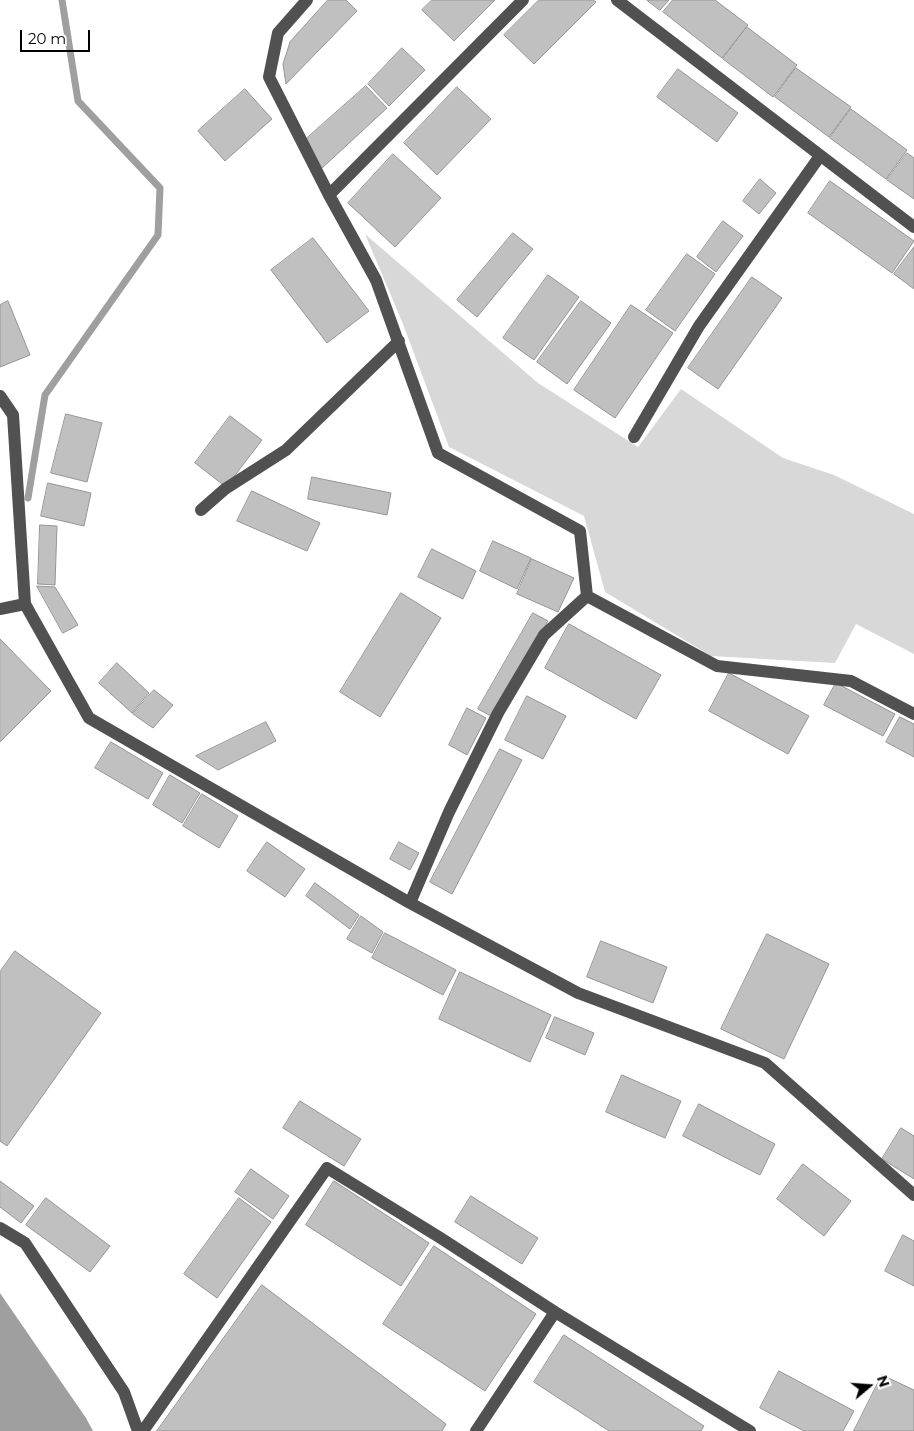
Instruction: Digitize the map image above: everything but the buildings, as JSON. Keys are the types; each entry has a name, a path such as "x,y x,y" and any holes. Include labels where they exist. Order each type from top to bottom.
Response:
{"street":[{"path":"307,0 278,33 269,77 329,195 376,280 438,453 580,531 587,596"},
{"path":"329,195 523,0"},
{"path":"617,0 914,226"},
{"path":"634,436 699,326 820,156"},
{"path":"202,510 226,489 286,450 399,341"},
{"path":"0,396 13,415 25,604 89,718 410,903 578,992 765,1063 914,1195"},
{"path":"587,596 717,666 851,681 914,714"},
{"path":"410,903 449,812 498,713 544,635 587,596"},
{"path":"0,609 25,604"},
{"path":"143,1431 327,1168 439,1236 555,1312 750,1431"},
{"path":"0,1228 25,1243 124,1392 138,1431"},
{"path":"476,1431 555,1312"}],"shaded area":[{"path":"365,234 538,383 638,447 681,389 783,458 834,475 914,514 914,654 856,624 835,663 711,656 605,592 584,516 449,447 403,324"},
{"path":"0,1293 86,1418 93,1431 0,1431"}],"waterway":[{"path":"28,498 45,395 158,235 160,188 78,101 62,0"}]}
